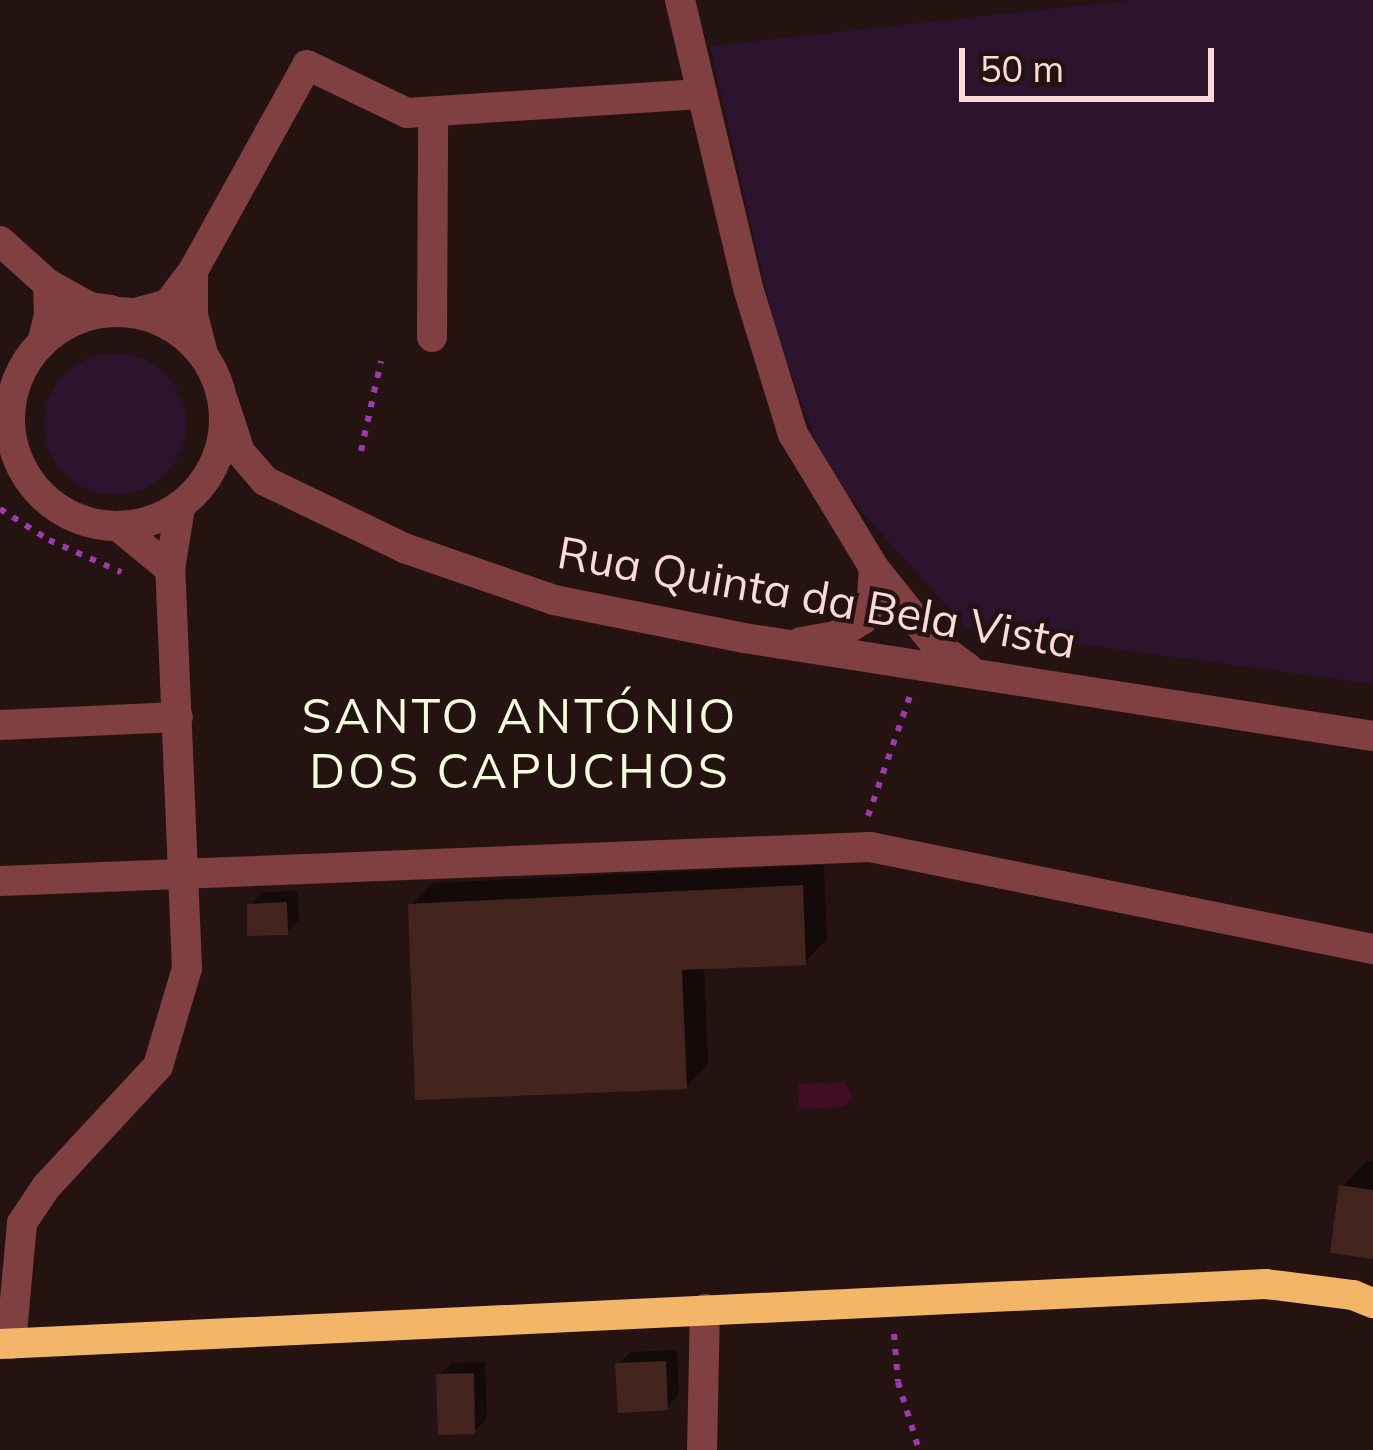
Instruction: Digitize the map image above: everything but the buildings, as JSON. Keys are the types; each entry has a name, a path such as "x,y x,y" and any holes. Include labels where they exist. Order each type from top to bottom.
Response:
{"main road":[{"path":"6,1344 1266,1284 1353,1294 1373,1303"}],"street":[{"path":"680,0 748,288 793,434 874,568 954,661 982,674"},
{"path":"0,352 40,344 95,314 168,304 193,271 308,65 389,107 433,112 700,94"},
{"path":"432,338 433,112"},
{"path":"0,241 48,284 90,307 126,312 176,329 203,355"},
{"path":"193,271 193,315 203,355 240,452 265,482"},
{"path":"48,284 49,314 40,344 5,394 10,438 21,469 44,498 70,517 119,527 170,569"},
{"path":"6,1344 22,1223 46,1187 158,1066 177,1017 188,968 187,872 170,569 187,501 215,464 224,403"},
{"path":"119,527 228,482 265,482"},
{"name":"Rua Quinta da Bela Vista","path":"265,482 330,515 489,580 647,621 1373,736"},
{"path":"787,644 836,635 862,620 872,601 874,568"},
{"path":"862,620 883,660 901,652 918,620"},
{"path":"0,725 178,717"},
{"path":"0,881 856,848 1373,949"},
{"path":"702,1450 705,1309"}],"path":[{"path":"361,452 381,361"},
{"path":"856,848 921,666"},
{"path":"893,1300 898,1382 920,1450"}],"shaded area":[{"path":"1130,0 1373,0 1373,684 968,629 830,477 777,337 710,46"},
{"path":"115,353 142,358 165,374 181,397 186,424 181,451 165,474 142,490 115,495 88,490 65,474 49,451 44,424 49,397 65,374 88,358"},
{"path":"844,1082 854,1098 844,1107 799,1109 798,1084"}],"district":[{"name":"SANTO ANTÓNIO DOS CAPUCHOS","path":"520,742"}]}
